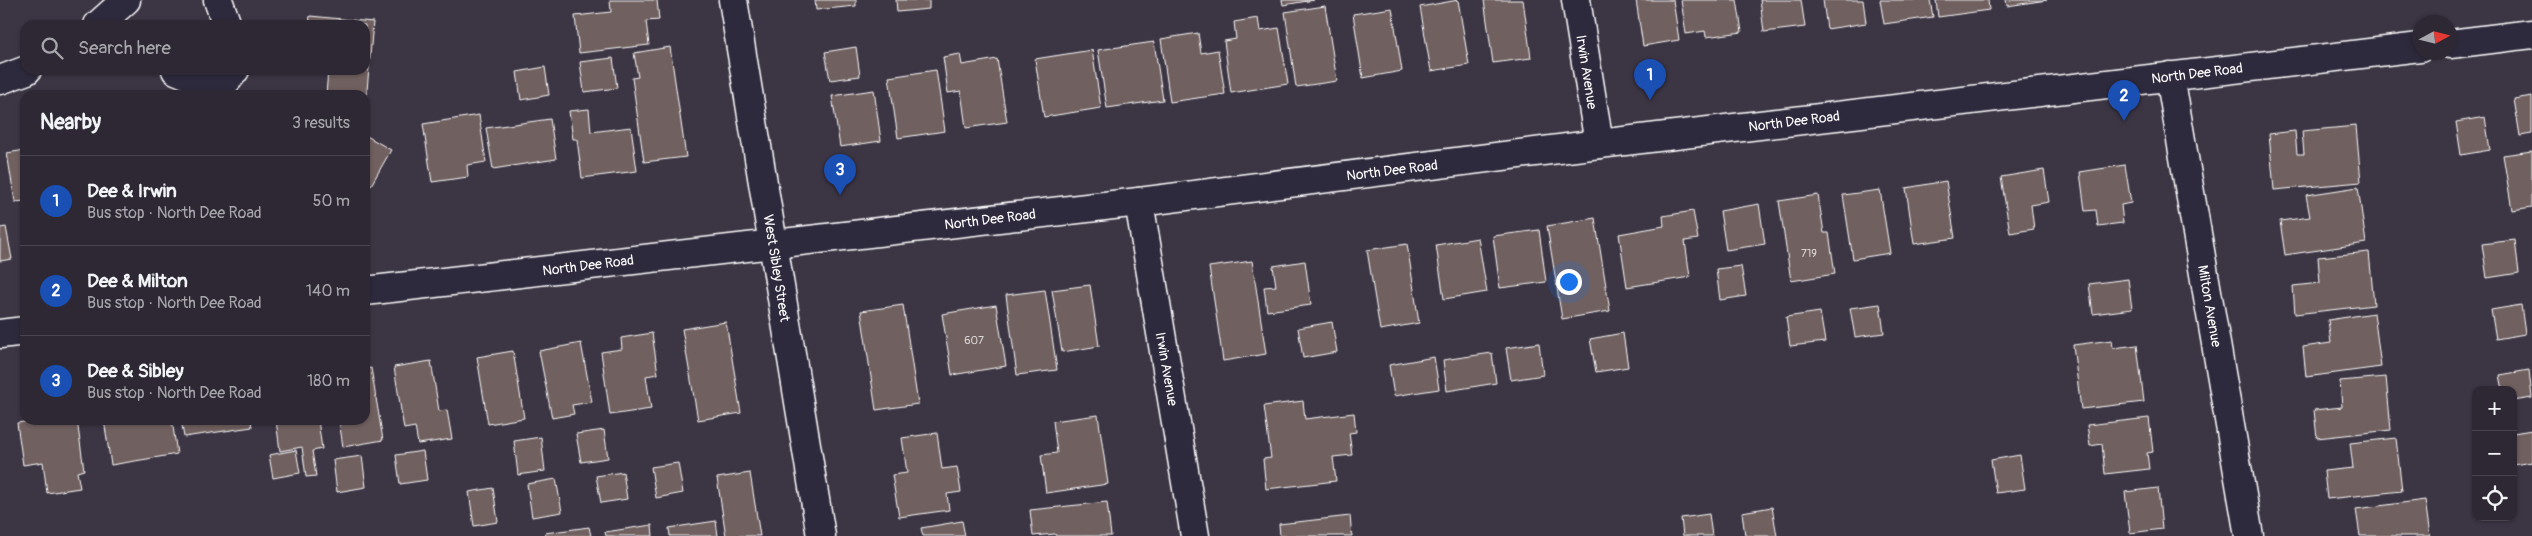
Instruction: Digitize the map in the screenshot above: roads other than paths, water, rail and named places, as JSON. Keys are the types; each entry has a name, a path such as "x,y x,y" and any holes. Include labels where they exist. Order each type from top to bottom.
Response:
{"main road":[{"path":"104,20 126,0"},
{"path":"218,0 225,20"},
{"name":"West Sibley Street","path":"733,0 821,536"},
{"name":"Irwin Avenue","path":"1576,0 1599,144"},
{"path":"2457,43 2532,34"},
{"name":"North Dee Road","path":"370,290 1139,202 1599,144 2412,48"},
{"path":"0,80 20,73"},
{"path":"188,75 205,82 228,79 231,75"},
{"name":"Milton Avenue","path":"2170,76 2249,536"},
{"name":"Irwin Avenue","path":"1139,202 1196,536"},
{"path":"0,334 20,332"}],"place":[{"name":"Dee & Irwin","path":"1650,100"},
{"name":"Dee & Milton","path":"2124,121"},
{"name":"Dee & Sibley","path":"840,195"}]}
